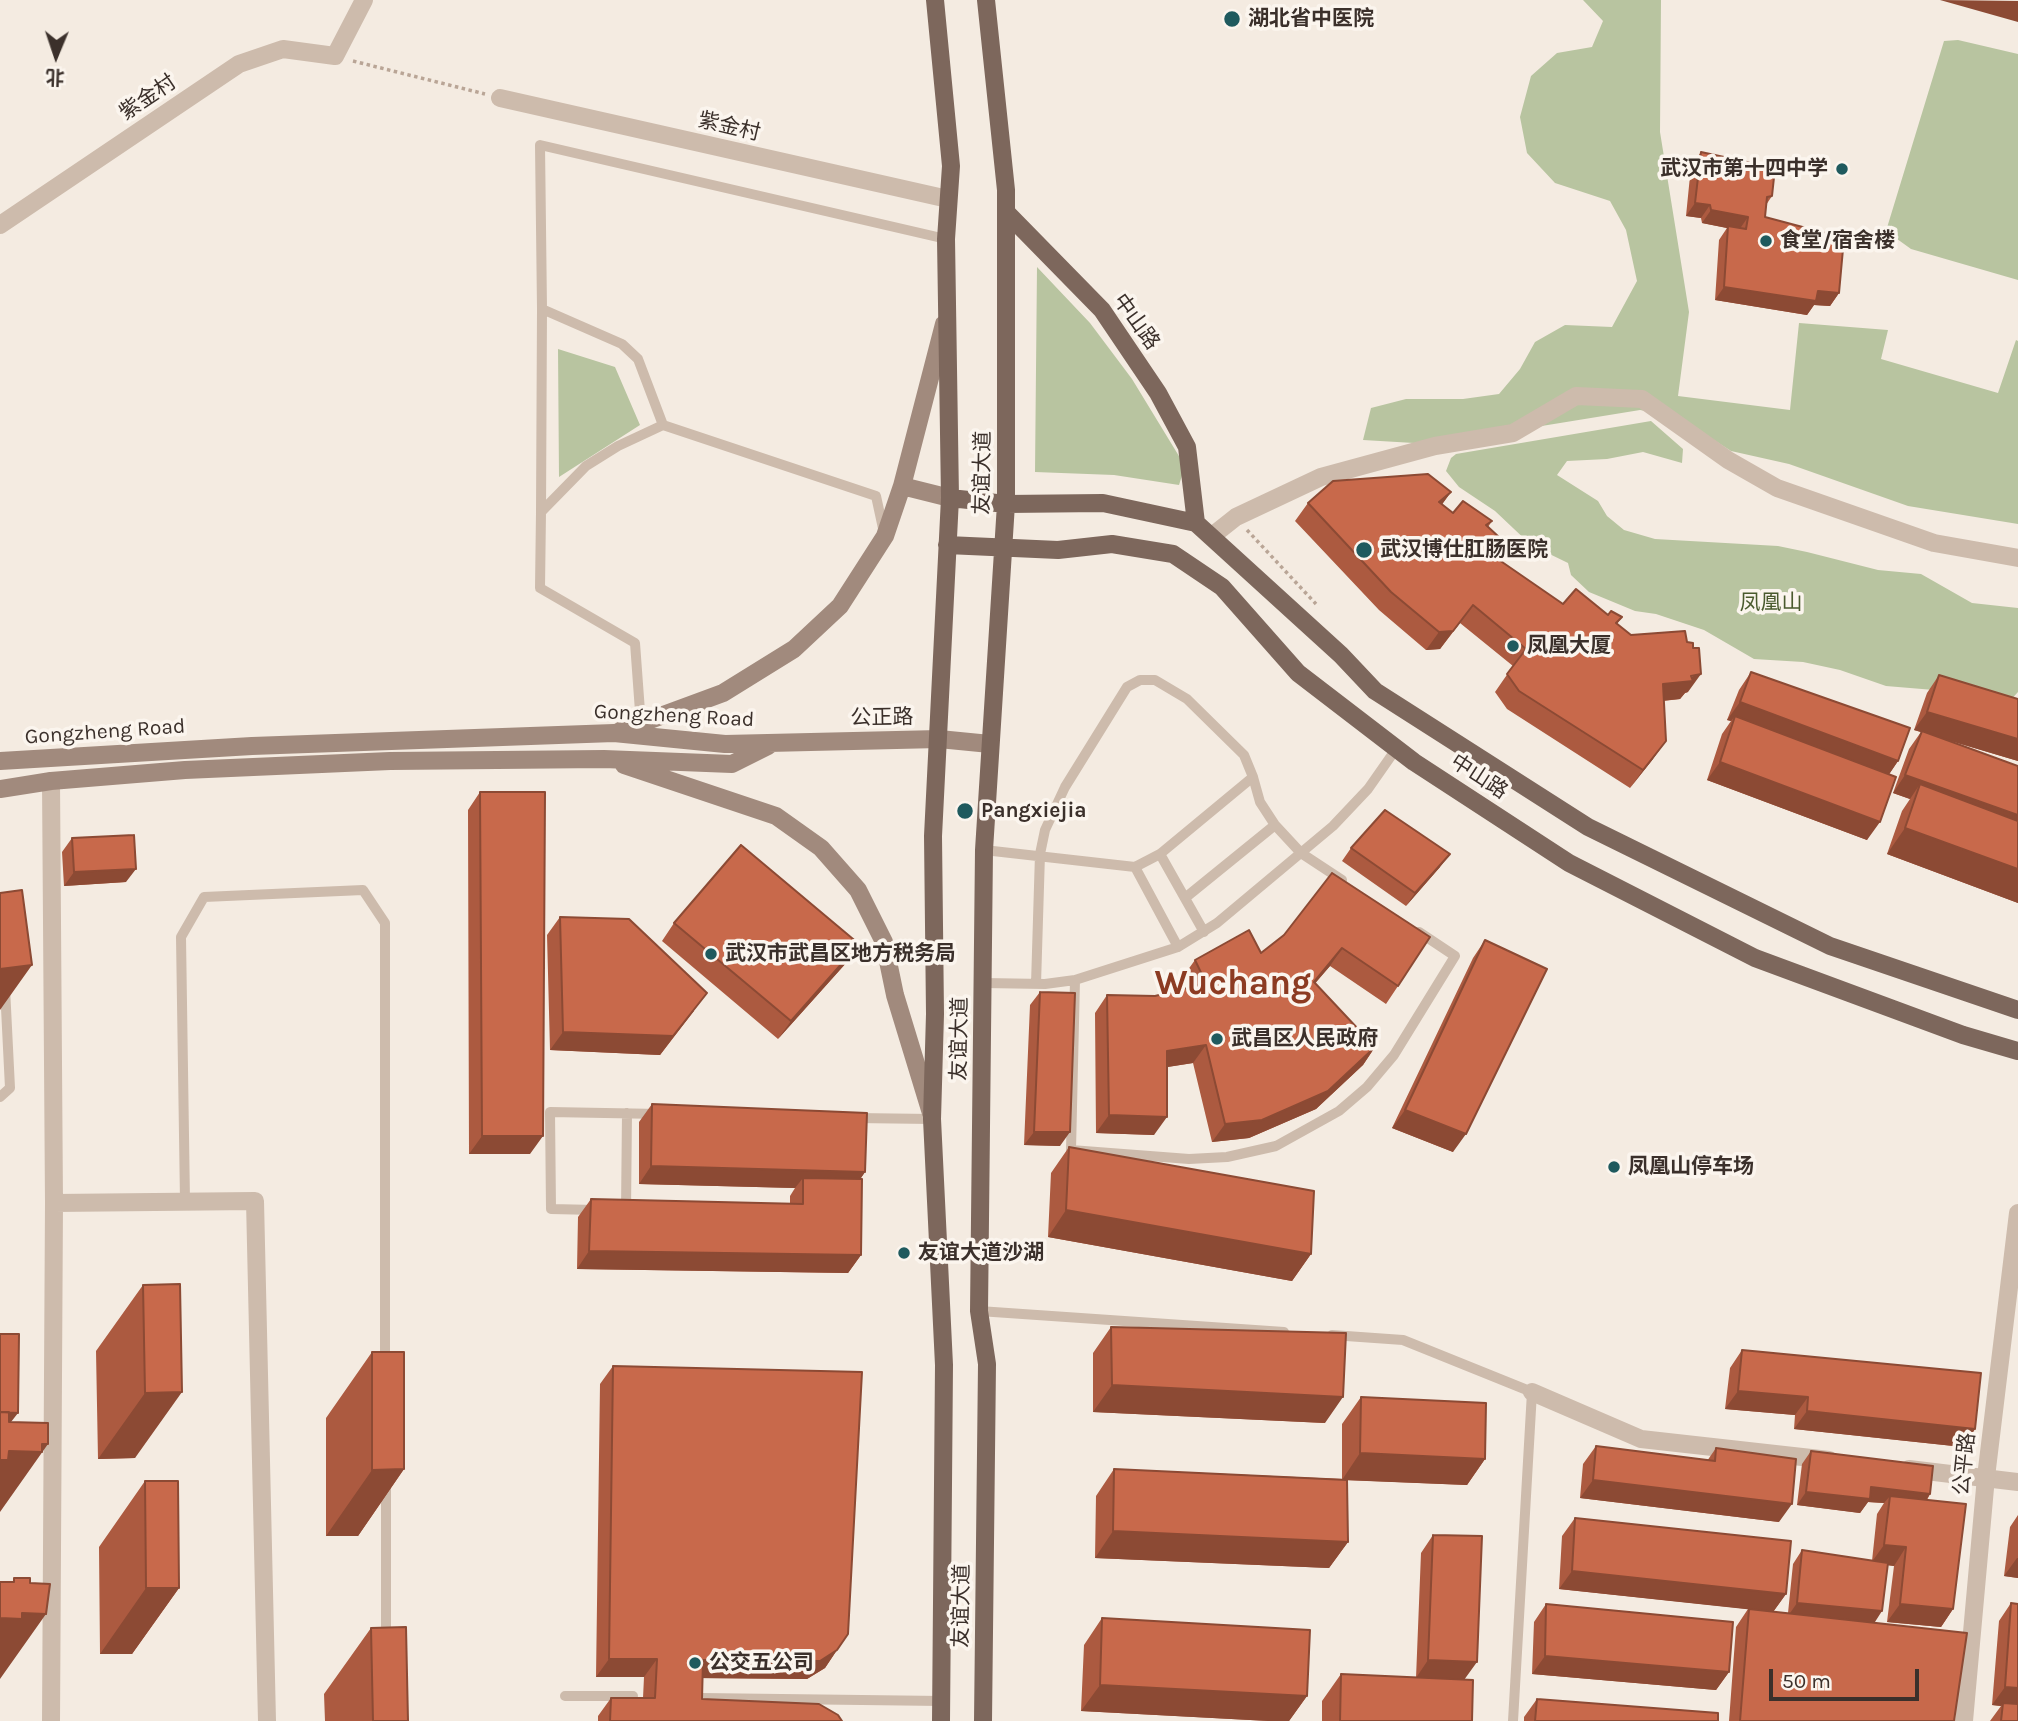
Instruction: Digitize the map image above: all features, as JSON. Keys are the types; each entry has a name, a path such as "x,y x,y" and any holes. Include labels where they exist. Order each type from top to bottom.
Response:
{"main road":[{"path":"935,0 951,166 946,239"},
{"name":"友谊大道","path":"983,1721 986,1364 979,1311 984,849 1006,504 1006,190 986,0"},
{"name":"中山路","path":"1006,212 1102,310 1158,393 1187,447 1196,523"},
{"name":"友谊大道","path":"941,1721 944,1365 932,1119 935,1014 933,836 950,498 946,239"},
{"path":"614,733 723,693 794,649 840,606 885,536 902,486 947,314"},
{"path":"902,486 950,498"},
{"name":"中山路","path":"950,498 1006,504 1102,503 1196,523 1375,691 1588,827 1830,946 2018,1010"},
{"name":"中山路","path":"947,545 1058,550 1112,544 1173,554 1222,587 1298,673 1396,749 1569,863 1755,958 1963,1035 2018,1051"},
{"name":"Gongzheng Road","path":"0,761 228,747 614,733 725,744 775,743"},
{"name":"公正路","path":"775,743 939,739 990,744"},
{"name":"Gongzheng Road","path":"0,789 51,781 185,770 339,762 604,759 732,764 775,743"},
{"path":"604,759 776,816 821,848 858,890 884,942 895,995 932,1119"}],"street":[{"path":"335,56 363,0"},
{"name":"紫金村","path":"0,225 239,64 282,50 335,56"},
{"name":"紫金村","path":"500,98 948,199"},
{"path":"1212,536 1237,517 1321,477 1435,446 1513,433 1576,396 1642,399 1728,460 1777,488 1934,543 2018,558"},
{"path":"51,781 54,1203 51,1721"},
{"path":"54,1203 255,1201 267,1721"},
{"name":"公平路","path":"1964,1721 1986,1477 2018,1213"},
{"path":"1532,1392 1641,1439 1848,1462"},
{"path":"1890,1466 2018,1482"}],"lane":[{"path":"640,724 635,643 540,588 540,145 946,239"},
{"path":"542,309 622,344 638,359 663,425"},
{"path":"541,512 586,466 618,446 663,425 876,496 885,536"},
{"path":"1036,984 1040,854 1045,830 1065,787 1127,687 1140,680 1156,680 1186,699 1244,755 1260,802 1275,825 1301,853 1356,890"},
{"path":"984,983 1036,984 1075,980 1178,947 1204,932 1349,811 1396,749"},
{"path":"984,849 1135,867 1160,854 1253,777"},
{"path":"1185,898 1275,825"},
{"path":"1160,854 1204,932"},
{"path":"1135,867 1178,947"},
{"path":"186,1201 181,937 204,897 363,890 385,923 386,1385"},
{"path":"1075,980 1071,1150 1189,1159 1227,1157 1276,1146 1339,1111 1367,1087 1394,1055 1455,956 1411,927"},
{"path":"0,1097 10,1088 5,980"},
{"path":"627,1113 626,1210 551,1209 550,1112 627,1113 668,1114"},
{"path":"849,1117 932,1119"},
{"path":"979,1311 1293,1332"},
{"path":"1321,1334 1403,1340 1532,1392 1513,1721"},
{"path":"386,1469 386,1651"},
{"path":"565,1696 633,1696"},
{"path":"701,1698 942,1701"}],"path":[{"path":"335,56 479,92"},
{"path":"1237,517 1317,605"}],"green space":[{"path":"1583,0 1661,0 1660,132 1689,312 1678,396 1790,410 1799,323 1888,330 1881,359 1998,393 2016,340 2018,524 1908,506 1789,464 1731,451 1678,417 1640,410 1431,444 1363,440 1371,408 1406,399 1463,399 1499,394 1520,369 1535,342 1565,325 1612,327 1637,281 1626,230 1610,201 1555,183 1527,153 1520,117 1531,76 1557,53 1592,47 1603,21"},
{"path":"1958,40 2018,54 2018,280 1911,249 1886,231 1944,41"},
{"path":"1037,267 1090,323 1132,379 1185,466 1179,485 1114,475 1035,472"},
{"path":"558,349 615,367 640,425 559,477"},
{"name":"凤凰山","path":"1651,421 1683,449 1682,463 1643,452 1607,459 1567,461 1557,475 1598,501 1607,516 1624,530 1655,539 1778,546 1878,570 1921,574 1972,603 2018,608 2018,692 2008,703 1934,690 1886,686 1840,670 1803,662 1754,659 1704,630 1656,614 1635,611 1589,592 1571,575 1568,563 1531,545 1495,511 1459,487 1446,471 1451,458 1456,454"}],"building":[{"name":"食堂/宿舍楼","path":"1701,152 1775,168 1772,196 1767,197 1765,217 1844,238 1839,293 1818,291 1816,301 1724,287 1728,226 1746,229 1748,217 1711,210 1710,205 1695,203"},
{"path":"1428,474 1451,492 1439,502 1453,513 1463,501 1492,521 1486,525 1500,538 1489,553 1563,604 1576,589 1608,615 1611,611 1622,617 1616,623 1631,635 1685,631 1687,642 1693,643 1693,648 1699,648 1701,674 1691,676 1693,681 1663,684 1666,741 1643,770 1519,691 1507,674 1526,649 1473,605 1453,631 1439,632 1391,592 1308,503 1333,481"},
{"path":"1751,672 1910,728 1898,761 1740,702"},
{"path":"1939,675 2018,699 2018,739 1927,712"},
{"path":"1735,716 1896,777 1880,822 1720,762"},
{"path":"1922,731 2018,766 2018,815 1905,775"},
{"path":"1920,784 2018,821 2018,869 1905,828"},
{"path":"480,792 545,792 543,1136 482,1136"},
{"path":"1385,810 1450,854 1415,893 1351,848"},
{"path":"134,835 136,869 74,872 72,838"},
{"name":"武汉市武昌区地方税务局","path":"741,845 859,944 791,1021 674,923"},
{"name":"武昌区人民政府","path":"1332,873 1430,937 1398,986 1342,948 1314,982 1375,1047 1328,1091 1262,1120 1225,1124 1206,1045 1167,1051 1167,1117 1109,1115 1107,995 1155,996 1206,983 1195,960 1249,930 1261,953 1284,935"},
{"path":"22,890 32,965 0,969 0,893"},
{"path":"560,917 629,919 707,993 673,1036 563,1032"},
{"path":"1485,940 1547,969 1466,1134 1405,1110"},
{"path":"1040,992 1075,993 1070,1132 1034,1132"},
{"path":"652,1104 867,1113 865,1172 651,1166"},
{"path":"1069,1147 1314,1191 1311,1254 1066,1210"},
{"path":"803,1178 862,1179 861,1255 589,1251 591,1199 803,1204"},
{"path":"180,1284 182,1392 145,1393 143,1285"},
{"path":"1111,1327 1346,1333 1343,1397 1112,1385"},
{"path":"0,1334 19,1334 18,1413 0,1412"},
{"path":"1742,1350 1981,1373 1975,1429 1807,1411 1808,1397 1738,1391"},
{"path":"372,1352 404,1352 404,1469 372,1470"},
{"path":"613,1366 862,1372 848,1634 837,1650 820,1661 703,1660 702,1699 819,1704 838,1715 842,1721 610,1721 611,1698 655,1698 657,1659 609,1659"},
{"path":"1361,1397 1486,1403 1485,1459 1360,1453"},
{"path":"0,1412 9,1412 9,1422 48,1423 48,1444 42,1444 42,1452 9,1451 8,1460 0,1460"},
{"path":"1596,1446 1715,1461 1716,1448 1796,1459 1792,1504 1593,1480"},
{"path":"1811,1451 1933,1466 1930,1494 1871,1487 1870,1499 1806,1492"},
{"path":"1114,1469 1347,1480 1348,1542 1113,1531"},
{"path":"145,1481 178,1481 179,1588 146,1588"},
{"path":"1890,1496 1966,1504 1953,1609 1900,1604 1906,1547 1884,1545"},
{"path":"1575,1518 1791,1541 1786,1594 1572,1571"},
{"path":"1433,1535 1482,1536 1477,1662 1428,1660"},
{"path":"1802,1550 1888,1563 1882,1611 1797,1603"},
{"path":"14,1578 30,1578 30,1583 50,1584 46,1614 22,1613 22,1619 0,1618 0,1582 14,1582"},
{"path":"2011,1603 2018,1604 2018,1688 2005,1687"},
{"path":"1546,1604 1733,1622 1729,1672 1545,1656"},
{"path":"1749,1609 1967,1633 1954,1721 1740,1721"},
{"path":"1102,1618 1310,1630 1307,1696 1100,1685"},
{"path":"406,1627 408,1721 373,1721 371,1628"},
{"path":"1341,1674 1473,1680 1472,1721 1340,1721"},
{"path":"1537,1699 1718,1713 1718,1721 1535,1721"},
{"path":"2003,1703 2018,1704 2018,1721 2001,1721"}],"place":[{"name":"湖北省中医院","path":"1232,19"},
{"name":"武汉市第十四中学","path":"1842,169"},
{"name":"食堂/宿舍楼","path":"1766,241"},
{"name":"武汉博仕肛肠医院","path":"1364,550"},
{"name":"凤凰大厦","path":"1513,646"},
{"name":"Pangxiejia","path":"965,811"},
{"name":"武汉市武昌区地方税务局","path":"711,954"},
{"name":"武昌区人民政府","path":"1217,1039"},
{"name":"凤凰山停车场","path":"1614,1167"},
{"name":"友谊大道沙湖","path":"904,1253"},
{"name":"公交五公司","path":"695,1663"}],"district":[{"name":"Wuchang","path":"1233,984"}]}
